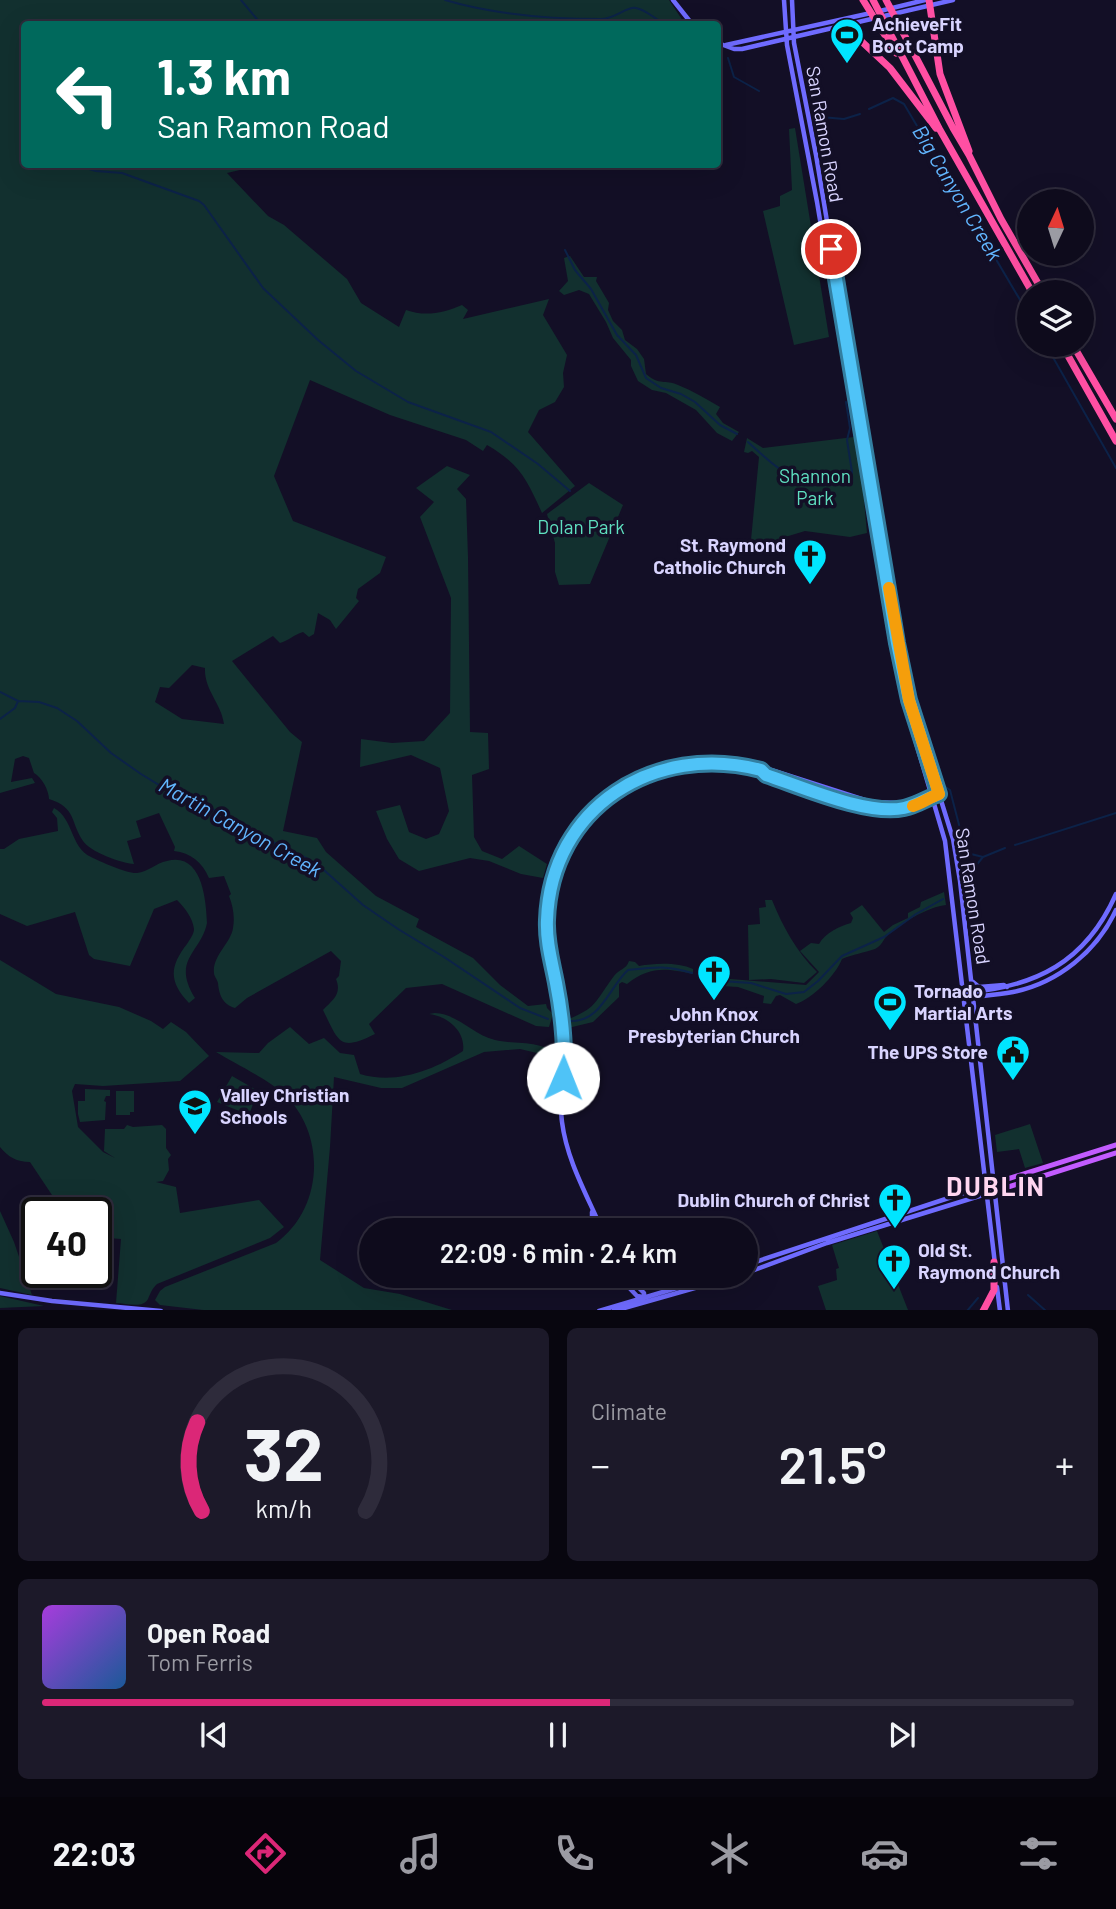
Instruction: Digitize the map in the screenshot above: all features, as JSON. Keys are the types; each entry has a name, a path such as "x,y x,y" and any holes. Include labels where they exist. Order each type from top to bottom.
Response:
{"highway":[{"path":"863,0 924,98"},
{"path":"873,0 940,130 1025,280"},
{"path":"886,0 1001,219 1036,280"},
{"path":"928,2 940,74 968,144 969,155"},
{"path":"844,25 890,68 933,126 940,130"},
{"path":"1069,357 1116,441"},
{"path":"1080,357 1116,419"},
{"path":"984,1310 993,1293 994,1262"}],"main road":[{"path":"673,0 690,21"},
{"name":"San Ramon Road","path":"784,0 786,36 817,202 891,645 904,702 946,848 1000,1310"},
{"name":"San Ramon Road","path":"792,0 793,34 816,155 897,643 909,700 956,856 1008,1310"},
{"path":"721,44 742,49 928,2 953,0"},
{"path":"793,34 844,25 866,17"},
{"path":"596,1218 571,1159 561,1120 565,1054 547,935 548,901 553,877 583,821 599,803 631,781 678,765 702,763 768,769 871,802 898,803 939,794"},
{"path":"761,770 766,775 871,808 905,808 928,801 932,796"},
{"path":"923,797 929,787"},
{"path":"973,994 1024,983 1072,957 1100,925 1116,894"},
{"path":"964,995 1013,992 1039,984 1058,974 1079,959 1101,935 1116,909"},
{"path":"1079,959 1087,947 1086,941"},
{"path":"972,979 979,987 1004,985 1007,988"},
{"path":"758,1261 1116,1145"},
{"path":"758,1269 813,1248 1116,1153"},
{"path":"591,1218 592,1211"},
{"path":"813,1248 813,1245 823,1239"},
{"path":"629,1288 645,1300"},
{"path":"639,1288 644,1293 645,1300"},
{"path":"617,1310 681,1288"},
{"path":"603,1310 691,1288"},
{"path":"0,1293 149,1310"}],"green space":[{"path":"0,0 669,0 683,21 21,21 21,168 248,168 227,173 268,216 284,225 347,279 361,303 399,327 406,310 434,313 462,305 468,310 463,319 549,299 543,315 567,355 563,373 564,387 555,402 539,410 528,432 575,486 542,513 532,491 515,466 487,445 483,451 466,440 390,415 310,380 274,476 293,521 386,557 380,573 358,589 356,598 359,601 336,629 330,620 318,613 314,634 309,637 303,632 280,643 273,636 232,661 290,732 302,742 283,831 317,838 326,852 376,896 419,919 416,927 473,958 500,985 528,1006 546,1004 553,1014 549,1027 536,1026 442,984 406,988 369,1024 375,1034 347,1043 337,1036 323,1010 336,996 338,989 336,979 341,961 331,951 247,998 235,1008 222,998 214,973 216,961 232,934 234,920 229,896 231,894 224,876 209,878 195,859 174,851 175,847 159,813 136,821 141,837 127,841 134,864 106,856 83,841 69,811 49,799 46,788 34,773 29,758 23,756 15,759 11,782 32,778 35,783 0,793","holes":["192,665 205,668 205,676 224,724 182,719 155,702 160,687 169,688"]},
{"path":"795,128 829,337 794,345 763,211 780,206 780,196 792,190 789,129"},
{"path":"570,256 584,277 597,277 596,281 609,303 608,310 613,321 622,330 625,340 637,349 644,359 646,374 655,380 684,387 720,407 716,414 723,423 739,432 732,441 717,433 696,410 638,381 631,360 613,338 589,294 579,290 564,295 559,291 568,281 564,258"},
{"name":"Shannon Park","path":"854,437 867,533 850,537 805,531 772,541 751,540 759,457 752,451 744,452 747,438 763,448"},
{"path":"447,466 470,475 457,489 466,499 470,732 488,733 489,769 472,775 474,837 482,851 502,859 519,846 547,864 543,878 521,874 489,861 470,858 419,871 399,859 387,839 376,811 400,805 409,832 426,839 439,834 449,811 440,768 411,755 360,767 361,739 392,743 424,741 450,713 451,598 420,517 434,502 416,488"},
{"name":"Dolan Park","path":"589,483 623,505 590,584 559,585 555,572 555,543 547,514"},
{"path":"54,808 65,819 79,847 101,862 137,873 163,862 179,860 195,870 203,890 207,923 187,965 188,985 195,998 189,1003 175,981 174,967 194,929 190,917 177,900 154,909 130,966 94,959 89,955 75,912 27,926 0,914 0,849 19,839 58,831 57,818 52,812"},
{"path":"944,892 946,905 923,912 905,922 875,949 842,959 823,986 796,1004 780,995 776,996 771,1004 763,1003 764,996 738,987 705,985 706,977 806,985 819,972 800,951 811,943 819,944 833,930 851,923 853,918 850,913 862,905 884,932 908,918 908,913 920,907 921,902"},
{"path":"765,900 772,900 791,938 817,972 804,983 771,979 749,980 748,925 760,924 759,908 766,907"},
{"path":"0,960 56,994 119,1007 163,1029 171,1022 186,1032 209,1056 180,1081 103,1086 75,1084 72,1091 78,1127 103,1152 115,1158 104,1151 105,1129 124,1129 127,1125 162,1125 166,1129 166,1148 171,1155 168,1159 169,1170 163,1181 156,1182 176,1187 180,1213 259,1200 284,1227 270,1238 157,1284 142,1304 116,1303 121,1239 112,1238 112,1197 53,1197 30,1162 13,1158 0,1147"},
{"path":"629,961 639,966 680,965 693,969 693,974 658,970 643,974 627,984 622,982 619,984 619,997 593,1022 568,1028 566,1020 590,1007"},
{"path":"429,1014 451,1017 495,1040 538,1045 553,1052 558,1058 520,1049 484,1052 402,1088 381,1088 334,1077 320,1260 359,1285 359,1288 400,1294 452,1310 203,1310 160,1305 155,1300 165,1287 276,1243 292,1229 311,1192 313,1151 299,1112 278,1089 216,1052 259,1053 290,1027 309,1044 324,1038 340,1053 354,1055 360,1074 401,1077 427,1070 463,1051 458,1031 448,1021"},
{"path":"232,1076 258,1091 249,1115 217,1102"},
{"path":"85,1089 110,1090 110,1096 106,1096 104,1101 105,1120 80,1122 78,1101 85,1101"},
{"path":"116,1091 134,1091 134,1112 130,1112 130,1115 116,1115"},
{"path":"1030,1124 1043,1163 1025,1168 1019,1149 997,1152 995,1135"},
{"path":"0,1211 21,1263 21,1288 30,1288 32,1295 0,1288"},
{"path":"877,1231 908,1310 826,1310 818,1286 837,1280 836,1269 839,1268 832,1245"},
{"path":"0,1296 44,1306 0,1308"}],"waterway":[{"path":"241,0 258,21"},
{"name":"Big Canyon Creek","path":"445,0 503,13 561,18 601,19 636,8 659,21"},
{"name":"Big Canyon Creek","path":"728,58 734,77 759,91"},
{"name":"Big Canyon Creek","path":"869,109 893,98 904,104 1017,295"},
{"name":"Big Canyon Creek","path":"821,117 844,119 860,114"},
{"path":"86,168 122,173 199,201 263,288 318,340 356,371 408,402 491,432 538,464 570,491"},
{"path":"565,250 617,335 636,355 646,378 661,388 695,402 720,425 737,434"},
{"name":"Big Canyon Creek","path":"1053,357 1116,468"},
{"path":"846,402 850,428 847,440 852,472 850,480"},
{"path":"748,442 781,470 791,475 813,482 844,484"},
{"name":"Martin Canyon Creek","path":"0,692 18,701 39,702 57,708 77,721 111,753 141,774 172,793 205,804 237,825 308,859 363,905 398,929 520,1008 548,1019"},
{"path":"0,719 15,708 18,701"},
{"path":"944,786 950,790 964,844 971,854 983,857"},
{"path":"1015,845 1116,813"},
{"name":"Martin Canyon Creek","path":"968,875 983,857 1005,848"},
{"name":"Martin Canyon Creek","path":"706,980 751,983 786,994 804,992 842,956 884,937 943,899"},
{"name":"Martin Canyon Creek","path":"569,1021 580,1020 597,1010 628,970 660,967 692,973"},
{"path":"1028,1295 1045,1310"},
{"path":"968,1310 978,1298"}],"slow traffic":[{"path":"889,588 909,700 939,794 913,806"}],"place":[{"name":"AchieveFit Boot Camp","path":"847,65"},
{"name":"St. Raymond Catholic Church","path":"810,586"},
{"name":"John Knox Presbyterian Church","path":"714,1002"},
{"name":"Tornado Martial Arts","path":"890,1032"},
{"name":"The UPS Store","path":"1013,1082"},
{"name":"Valley Christian Schools","path":"195,1136"},
{"name":"Dublin Church of Christ","path":"895,1230"},
{"name":"Old St. Raymond Church","path":"894,1291"}],"district":[{"name":"DUBLIN","path":"996,1187"}],"route":[{"path":"563,1078 565,1054 547,935 548,901 553,877 567,846 599,803 631,781 678,765 713,762 761,770 766,775 871,808 897,810 928,801 939,794 909,700 897,643 831,249"}]}
